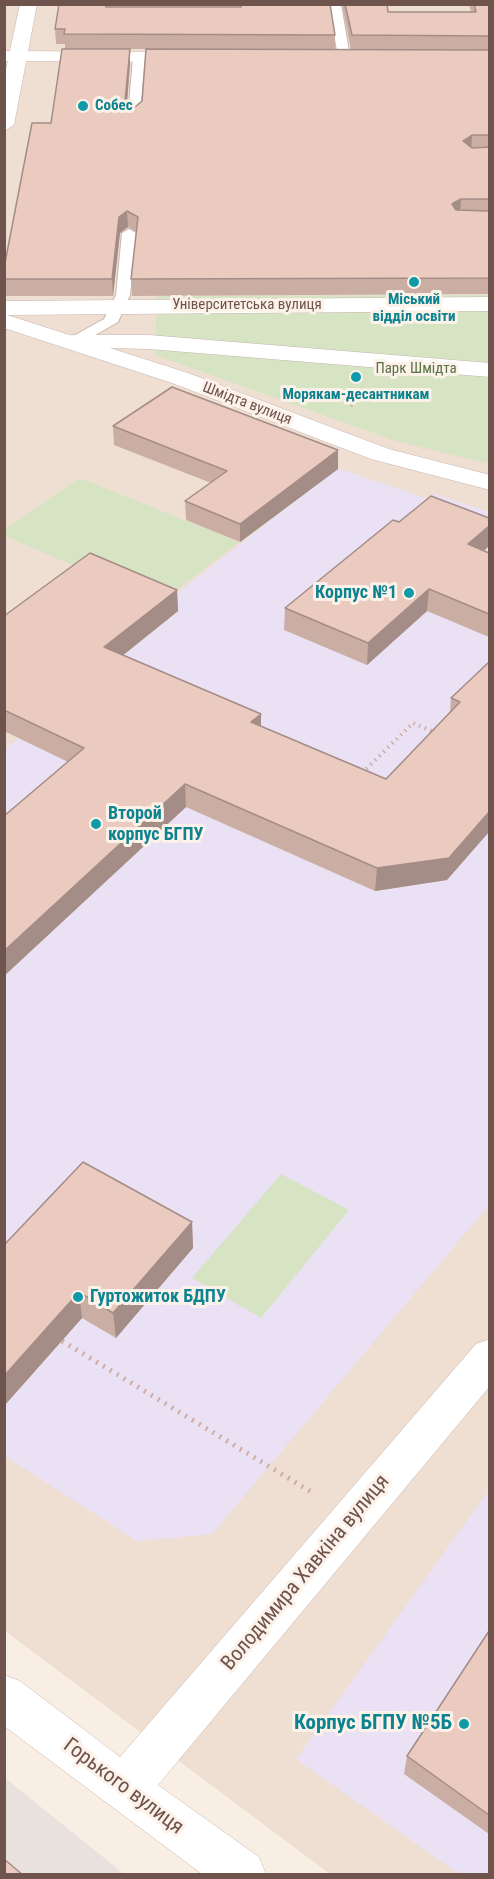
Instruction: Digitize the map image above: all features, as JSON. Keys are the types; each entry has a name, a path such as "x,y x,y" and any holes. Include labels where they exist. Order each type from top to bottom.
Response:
{"street":[{"path":"4,125 12,56 29,4"},
{"path":"12,56 208,57"},
{"path":"321,57 366,57"},
{"name":"Університетська вулиця","path":"4,308 489,304"},
{"name":"Шмідта вулиця","path":"4,321 180,378 380,454 489,483"},
{"path":"73,342 149,342 489,370"},
{"path":"378,360 386,380 489,388"},
{"name":"Володимира Хавкіна вулиця","path":"124,1789 489,1356"},
{"name":"Горького вулиця","path":"4,1698 242,1875"}],"lane":[{"path":"335,4 344,57"},
{"path":"134,116 140,57"},
{"path":"73,342 110,322 123,296 129,233"}],"path":[{"path":"357,778 413,723 435,733"},
{"path":"62,1341 353,1517"}],"shaded area":[{"path":"4,5 489,5 489,1874 330,1874 5,1631"},
{"path":"338,468 428,499 435,494 489,512 489,1205 212,1534 137,1541 5,1456 4,750 179,611 163,604"},
{"path":"489,1490 489,1874 459,1874 296,1759"},
{"path":"5,1778 124,1874 5,1874"}],"green space":[{"name":"Парк Шмідта","path":"489,295 489,464 396,441 155,355 157,296"},
{"path":"80,478 239,542 160,603 5,536 5,529"},
{"path":"281,1174 349,1210 261,1318 192,1278"}],"building":[{"path":"59,4 106,4 106,7 241,7 241,4 330,4 335,35 64,34 65,29 55,29"},
{"path":"345,4 387,4 388,12 476,12 474,4 489,4 489,36 352,35"},
{"path":"62,49 130,49 125,101 135,107 142,101 146,49 489,50 489,135 472,135 463,141 472,148 489,147 489,199 461,199 452,204 456,210 489,211 489,278 131,279 138,217 127,211 119,217 112,279 4,279 4,268 32,123 51,123"},
{"path":"172,387 338,450 240,524 185,501 227,471 113,426"},
{"name":"Корпус №1","path":"431,496 489,518 489,526 468,544 489,553 489,614 429,589 368,643 285,608 393,520 399,522"},
{"path":"90,553 177,590 104,647 261,714 251,722 386,779 460,702 451,698 489,662 489,812 449,858 377,868 185,784 4,951 4,816 84,748 4,710 4,616"},
{"name":"Гуртожиток БДПУ","path":"83,1162 192,1222 113,1313 79,1292 4,1376 4,1245"},
{"name":"Корпус БГПУ №5Б","path":"489,1631 489,1815 407,1756"},
{"path":"4,1859 23,1875 4,1875"}],"place":[{"name":"Собес","path":"83,106"},
{"name":"Міський відділ освіти","path":"414,282"},
{"name":"Морякам-десантникам","path":"356,377"},
{"name":"Корпус №1","path":"409,593"},
{"name":"Второй корпус БГПУ","path":"96,824"},
{"name":"Гуртожиток БДПУ","path":"78,1297"},
{"name":"Корпус БГПУ №5Б","path":"464,1724"}]}
